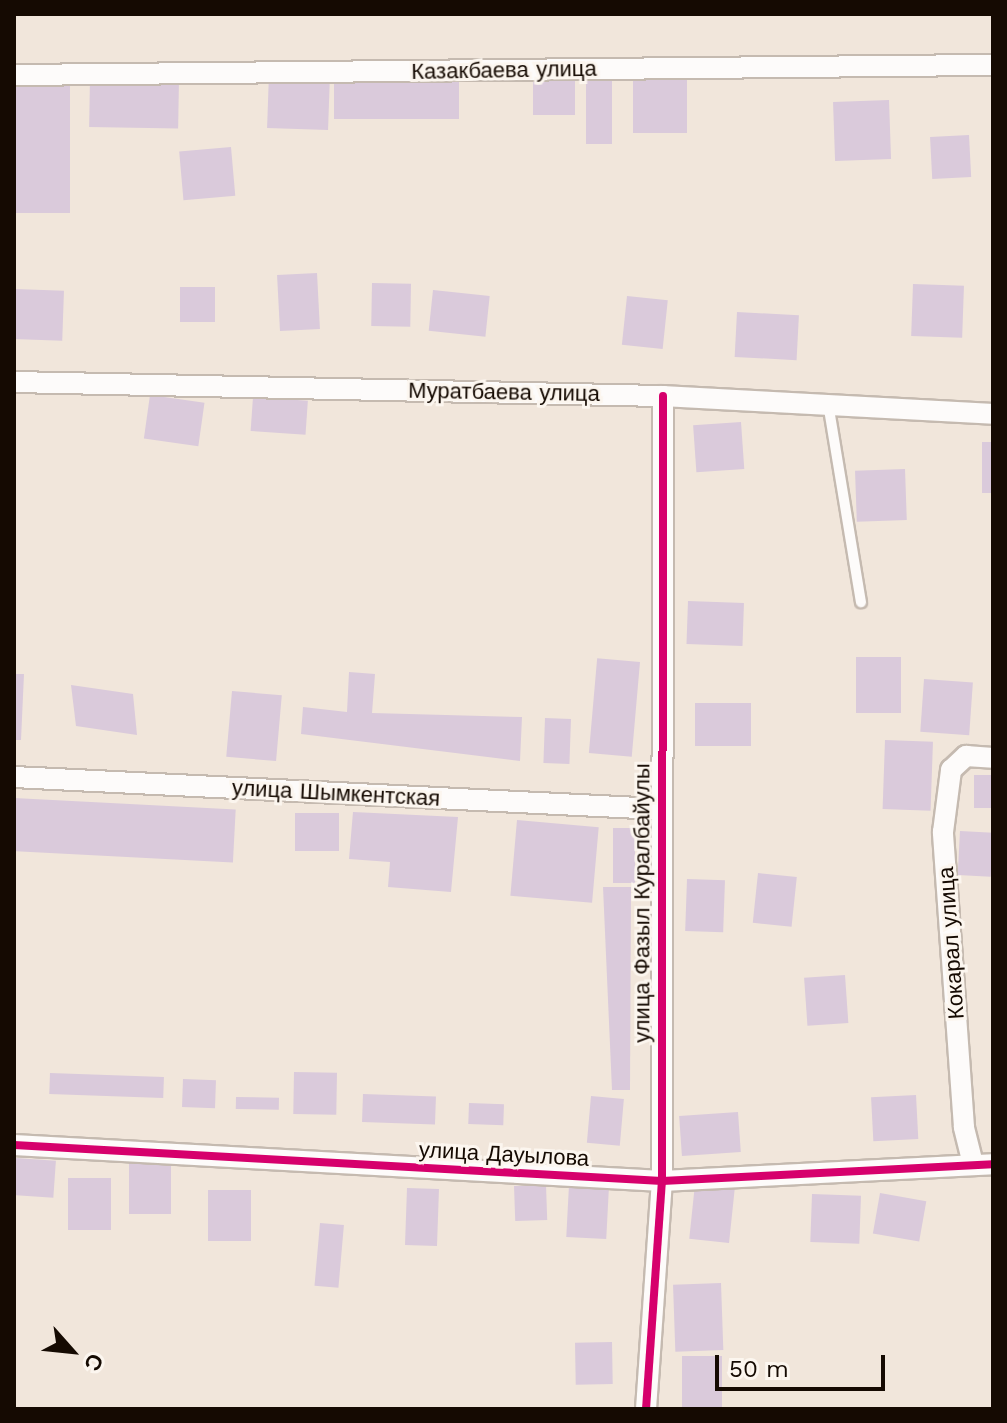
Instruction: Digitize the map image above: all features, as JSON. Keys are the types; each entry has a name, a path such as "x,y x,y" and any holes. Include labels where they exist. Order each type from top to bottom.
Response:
{"street":[{"name":"Казакбаева улица","path":"14,75 993,65"},
{"name":"Муратбаева улица","path":"14,382 663,396 993,414"},
{"name":"улица Фазыл Куралбайулы","path":"646,1409 662,1181 658,809 663,396"},
{"name":"Кокарал улица","path":"983,1164 964,1127 943,832 951,770 966,756 993,758"},
{"name":"улица Шымкентская","path":"14,777 658,809"},
{"name":"улица Дауылова","path":"14,1145 662,1181 983,1164"}],"lane":[{"path":"828,403 861,602"}],"building":[{"path":"269,73 330,75 328,130 267,128"},
{"path":"633,75 687,75 687,133 633,133"},
{"path":"334,76 459,76 459,119 334,119"},
{"path":"586,76 612,76 612,144 586,144"},
{"path":"533,77 575,77 575,115 533,115"},
{"path":"90,78 179,80 178,129 89,127"},
{"path":"14,80 70,80 70,213 14,213"},
{"path":"889,100 891,159 835,161 833,102"},
{"path":"969,135 971,177 932,179 930,137"},
{"path":"231,147 235,196 183,200 179,152"},
{"path":"317,273 320,329 280,331 277,275"},
{"path":"372,283 411,284 410,327 371,326"},
{"path":"913,284 964,286 962,338 911,336"},
{"path":"180,287 215,287 215,322 180,322"},
{"path":"15,289 64,291 62,341 14,339"},
{"path":"433,290 490,296 485,337 429,331"},
{"path":"627,296 668,300 663,349 622,345"},
{"path":"737,312 799,315 797,360 735,357"},
{"path":"150,395 204,403 198,446 144,439"},
{"path":"253,397 308,401 305,435 251,431"},
{"path":"741,422 744,469 696,472 693,425"},
{"path":"982,442 993,442 993,493 982,493"},
{"path":"905,469 907,520 857,522 855,471"},
{"path":"688,601 744,603 742,646 686,644"},
{"path":"856,657 901,657 901,713 856,713"},
{"path":"597,658 640,662 632,757 589,753"},
{"path":"349,672 375,674 372,713 522,717 520,761 301,734 303,707 347,712"},
{"path":"14,674 24,674 21,740 14,740"},
{"path":"924,679 973,682 969,735 920,732"},
{"path":"71,685 133,694 137,735 76,726"},
{"path":"232,691 282,695 276,761 226,757"},
{"path":"695,703 751,703 751,746 695,746"},
{"path":"545,718 571,719 569,764 543,763"},
{"path":"885,740 933,742 931,811 883,809"},
{"path":"974,775 993,775 993,808 974,808"},
{"path":"14,798 236,810 233,863 14,851"},
{"path":"353,812 458,817 451,892 388,887 390,862 349,859"},
{"path":"295,813 339,813 339,851 295,851"},
{"path":"517,820 599,827 592,903 510,896"},
{"path":"613,828 635,828 635,883 613,883"},
{"path":"960,831 993,833 991,877 958,875"},
{"path":"758,873 797,877 792,927 753,923"},
{"path":"687,879 725,880 723,932 685,931"},
{"path":"603,887 631,887 630,1090 612,1090"},
{"path":"845,975 848,1023 807,1026 804,978"},
{"path":"294,1072 337,1073 336,1115 293,1114"},
{"path":"50,1073 164,1077 163,1098 49,1094"},
{"path":"183,1079 216,1080 215,1108 182,1107"},
{"path":"363,1094 436,1097 435,1125 362,1122"},
{"path":"916,1095 918,1139 873,1141 871,1097"},
{"path":"591,1096 624,1099 620,1146 587,1143"},
{"path":"236,1097 279,1098 279,1110 236,1109"},
{"path":"469,1103 504,1104 503,1125 468,1124"},
{"path":"738,1112 741,1152 682,1156 679,1116"},
{"path":"15,1158 56,1161 53,1198 14,1195"},
{"path":"129,1161 171,1161 171,1214 129,1214"},
{"path":"68,1178 111,1178 111,1230 68,1230"},
{"path":"695,1184 735,1188 729,1243 689,1239"},
{"path":"546,1185 547,1220 515,1221 514,1186"},
{"path":"569,1185 609,1187 606,1239 566,1237"},
{"path":"407,1188 439,1189 437,1246 405,1245"},
{"path":"208,1190 251,1190 251,1241 208,1241"},
{"path":"880,1193 926,1201 919,1242 873,1233"},
{"path":"812,1194 861,1196 859,1244 810,1242"},
{"path":"320,1223 344,1225 338,1288 315,1286"},
{"path":"721,1283 723,1350 675,1352 673,1285"},
{"path":"612,1342 613,1384 576,1385 575,1343"},
{"path":"682,1356 722,1356 722,1409 682,1409"}],"cycle path":[{"path":"646,1409 662,1181 663,396"},
{"path":"14,1145 662,1181 993,1164"}]}
